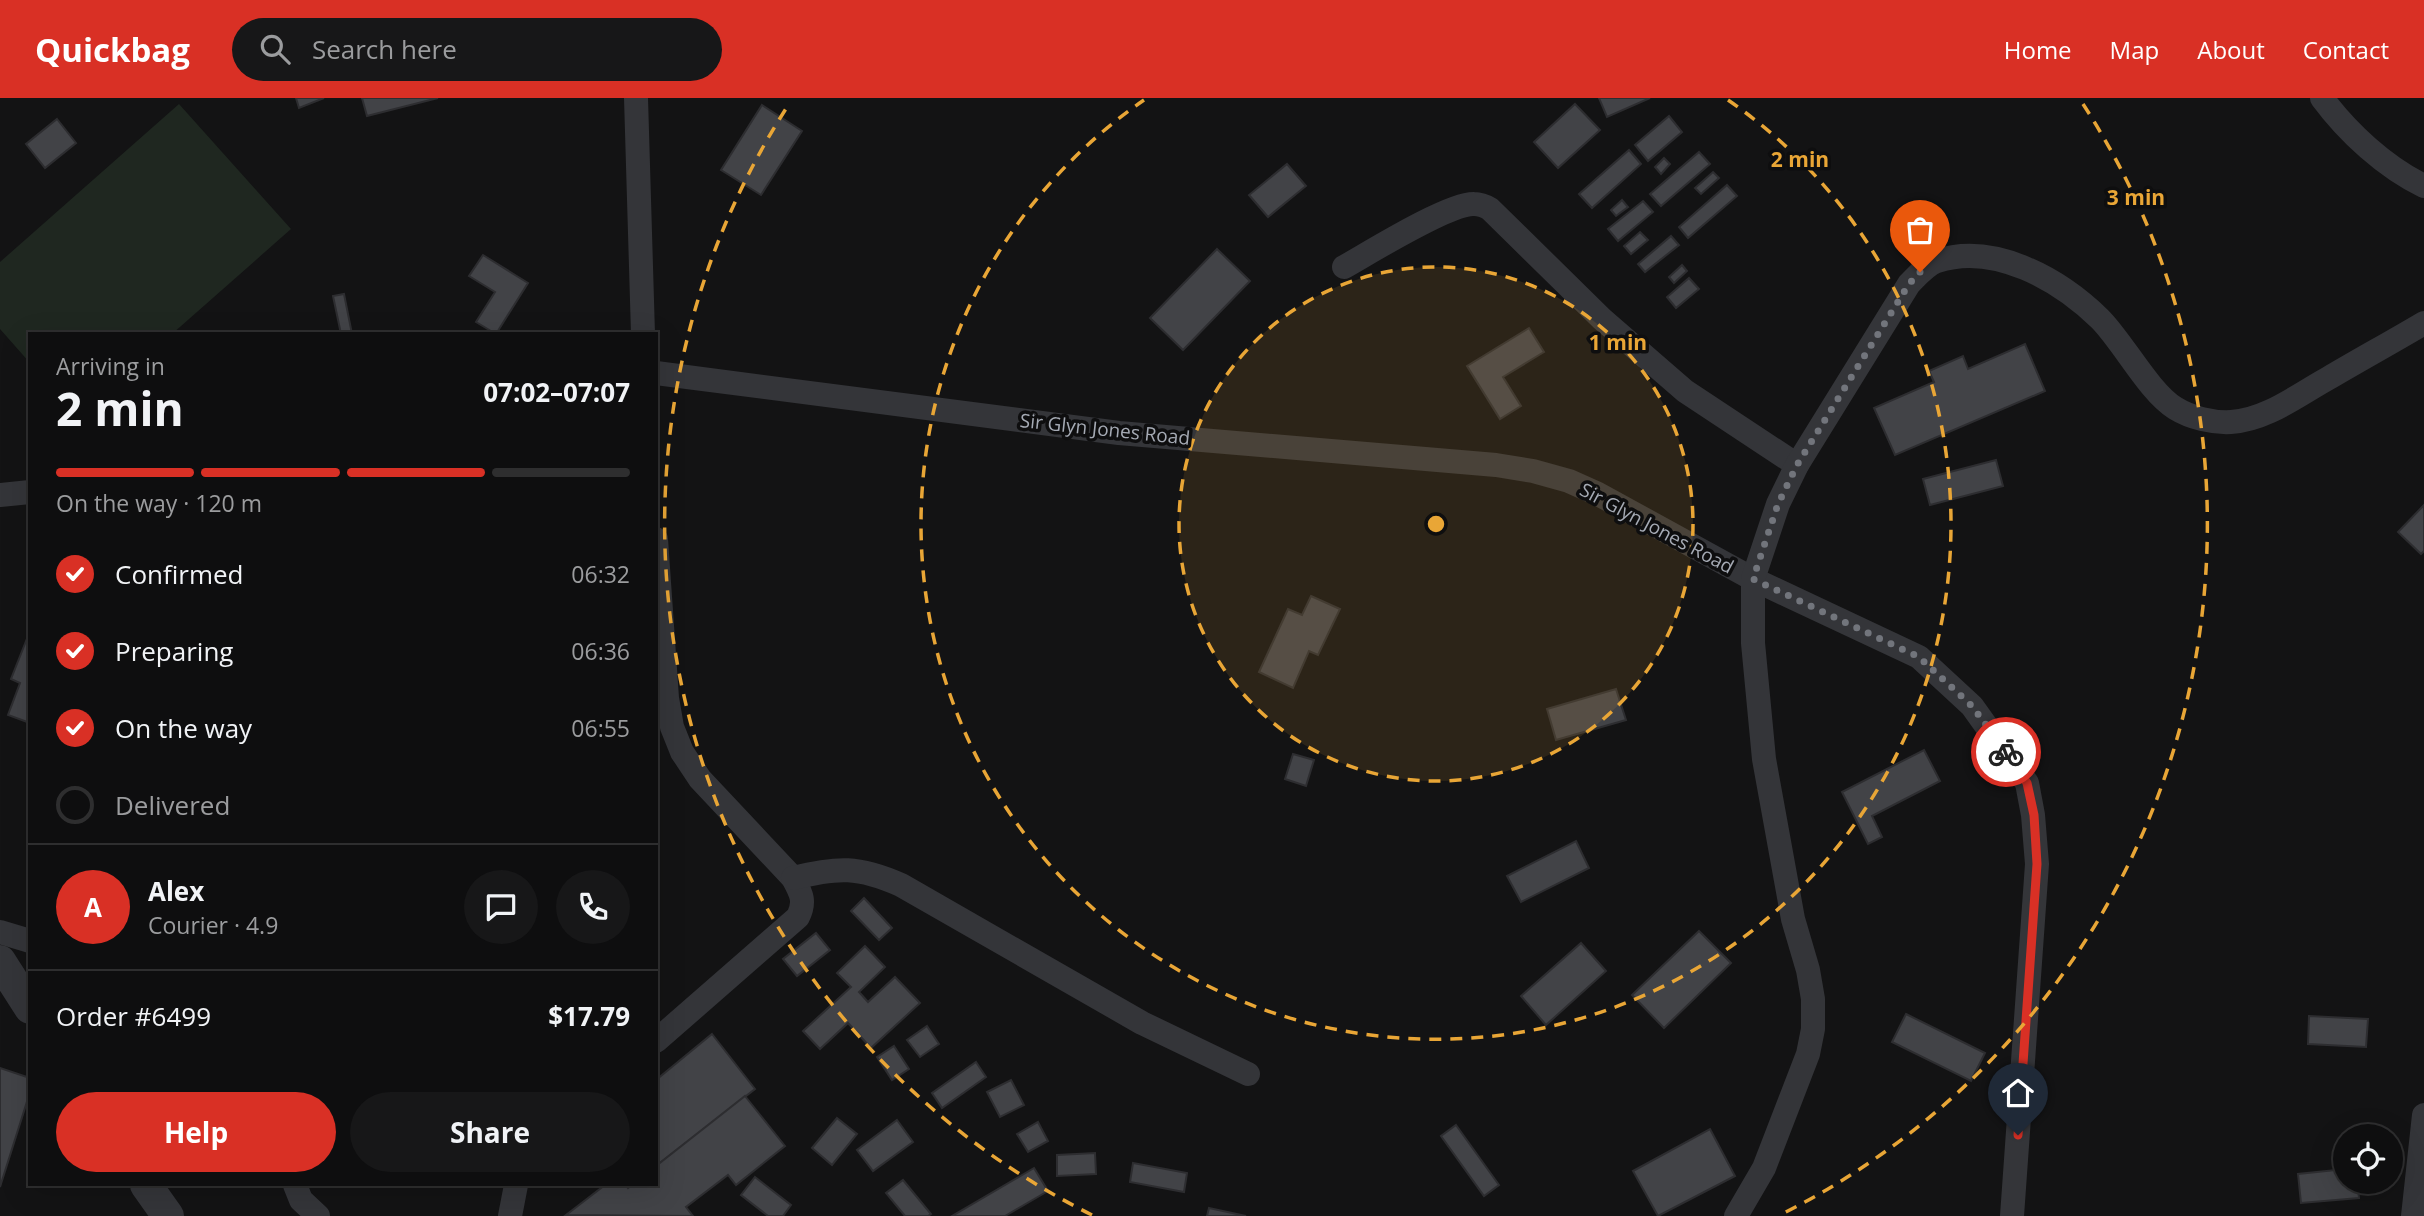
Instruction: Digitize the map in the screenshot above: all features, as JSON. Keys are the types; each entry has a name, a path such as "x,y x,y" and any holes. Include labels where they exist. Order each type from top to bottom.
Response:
{"street":[{"path":"636,98 643,332"},
{"path":"2322,98 2369,148 2407,178 2424,186"},
{"path":"1344,267 1410,230 1463,205 1482,205 1490,209 1602,319 1685,391 1797,465"},
{"path":"1736,1216 1764,1168 1808,1054 1813,1029 1813,999 1808,970 1793,919 1764,758 1753,643 1753,579 1778,504 1797,465 1909,284 1935,261 1955,257 2008,261 2045,278 2100,319 2160,394 2175,408 2205,420 2230,422 2249,419 2276,408 2424,323"},
{"name":"Sir Glyn Jones Road","path":"658,373 1119,433 1496,465 1533,471 1569,481 1598,494 1753,579 1919,657 1972,706 2027,783 2034,815 2037,864 2012,1216"},
{"path":"0,495 28,492"},
{"path":"658,568 667,698 672,727 682,752 700,779 793,878 802,895 803,907 798,918 658,1039"},
{"path":"793,878 826,870 856,870 901,885 1142,1023 1248,1074"},
{"path":"0,932 28,940"},
{"path":"0,961 28,1005"},
{"path":"2413,1216 2424,1115"},
{"path":"147,1186 168,1216"},
{"path":"295,1186 301,1200 318,1216"},
{"path":"510,1216 516,1186"}],"shaded area":[{"path":"179,104 291,229 174,332 28,332 28,361 0,329 0,262"}],"building":[{"path":"296,98 324,98 299,108"},
{"path":"362,98 438,98 367,116"},
{"path":"1599,98 1650,98 1607,117"},
{"path":"1575,104 1600,130 1558,168 1534,142"},
{"path":"762,105 802,131 761,195 721,170"},
{"path":"1669,116 1682,132 1648,161 1635,145"},
{"path":"57,119 76,143 45,168 26,144"},
{"path":"1629,150 1641,164 1592,208 1579,194"},
{"path":"1699,152 1710,164 1661,206 1650,194"},
{"path":"1664,158 1670,164 1661,174 1655,167"},
{"path":"1287,164 1306,186 1268,217 1249,195"},
{"path":"1713,172 1719,178 1701,194 1695,188"},
{"path":"1727,185 1737,196 1688,238 1679,227"},
{"path":"1622,200 1628,207 1616,216 1611,210"},
{"path":"1643,201 1653,212 1618,241 1608,229"},
{"path":"1640,232 1648,240 1631,254 1624,246"},
{"path":"1671,236 1679,245 1645,272 1638,264"},
{"path":"1217,249 1250,281 1183,350 1150,318"},
{"path":"483,255 528,283 497,332 476,322 495,292 469,276"},
{"path":"1682,265 1687,271 1674,283 1669,277"},
{"path":"1689,278 1699,289 1676,308 1667,297"},
{"path":"344,294 352,332 341,332 333,296"},
{"path":"1529,328 1544,352 1503,377 1521,406 1500,419 1467,366"},
{"path":"2025,344 2045,391 1895,455 1874,408 1934,382 1929,371 1963,356 1968,369"},
{"path":"1996,460 2003,486 1930,505 1923,479"},
{"path":"2424,505 2424,551 2421,554 2398,532"},
{"path":"1311,596 1340,609 1318,655 1309,651 1293,688 1259,672 1288,609 1302,615"},
{"path":"28,636 28,722 8,715 20,683 11,679"},
{"path":"1616,689 1626,720 1556,740 1547,709"},
{"path":"1924,750 1940,781 1872,816 1882,837 1868,844 1842,792"},
{"path":"1293,754 1314,760 1306,786 1285,779"},
{"path":"1576,841 1589,868 1521,902 1507,876"},
{"path":"864,898 892,928 879,940 851,911"},
{"path":"1699,931 1731,963 1664,1028 1632,995"},
{"path":"816,933 830,950 797,976 783,959"},
{"path":"1581,943 1606,971 1546,1025 1521,996"},
{"path":"865,946 885,967 859,992 868,1002 895,977 920,1003 871,1048 848,1023 820,1049 803,1031 851,987 837,973"},
{"path":"1906,1014 1985,1053 1971,1081 1892,1042"},
{"path":"2309,1016 2368,1019 2366,1047 2308,1044"},
{"path":"927,1026 939,1044 920,1057 907,1040"},
{"path":"712,1034 755,1089 658,1164 658,1078"},
{"path":"894,1046 909,1069 892,1080 877,1057"},
{"path":"976,1062 986,1077 942,1108 932,1093"},
{"path":"0,1068 28,1077 28,1098 0,1187"},
{"path":"1011,1080 1024,1105 1000,1117 987,1092"},
{"path":"745,1096 785,1146 736,1185 728,1175 686,1207 693,1216 566,1215 604,1186 658,1186 658,1164"},
{"path":"837,1118 857,1134 832,1165 812,1148"},
{"path":"897,1120 913,1142 873,1171 857,1150"},
{"path":"1038,1122 1048,1141 1028,1152 1017,1134"},
{"path":"1456,1125 1499,1185 1484,1196 1441,1136"},
{"path":"1710,1129 1735,1176 1658,1216 1633,1171"},
{"path":"1095,1153 1096,1174 1057,1176 1057,1155"},
{"path":"1133,1163 1187,1173 1184,1192 1130,1182"},
{"path":"1034,1168 1048,1191 1005,1216 952,1216"},
{"path":"2333,1170 2333,1194 2359,1194 2359,1198 2301,1203 2298,1174"},
{"path":"755,1177 791,1205 783,1216 768,1216 741,1195"},
{"path":"903,1180 931,1214 905,1216 886,1193"},
{"path":"1209,1208 1246,1216 1207,1216"}],"way so far":[{"path":"1920,272 1909,284 1797,465 1778,504 1753,579 1919,657 1972,706 2006,752"}],"route":[{"path":"2006,752 2027,783 2034,815 2037,864 2018,1135"}]}
